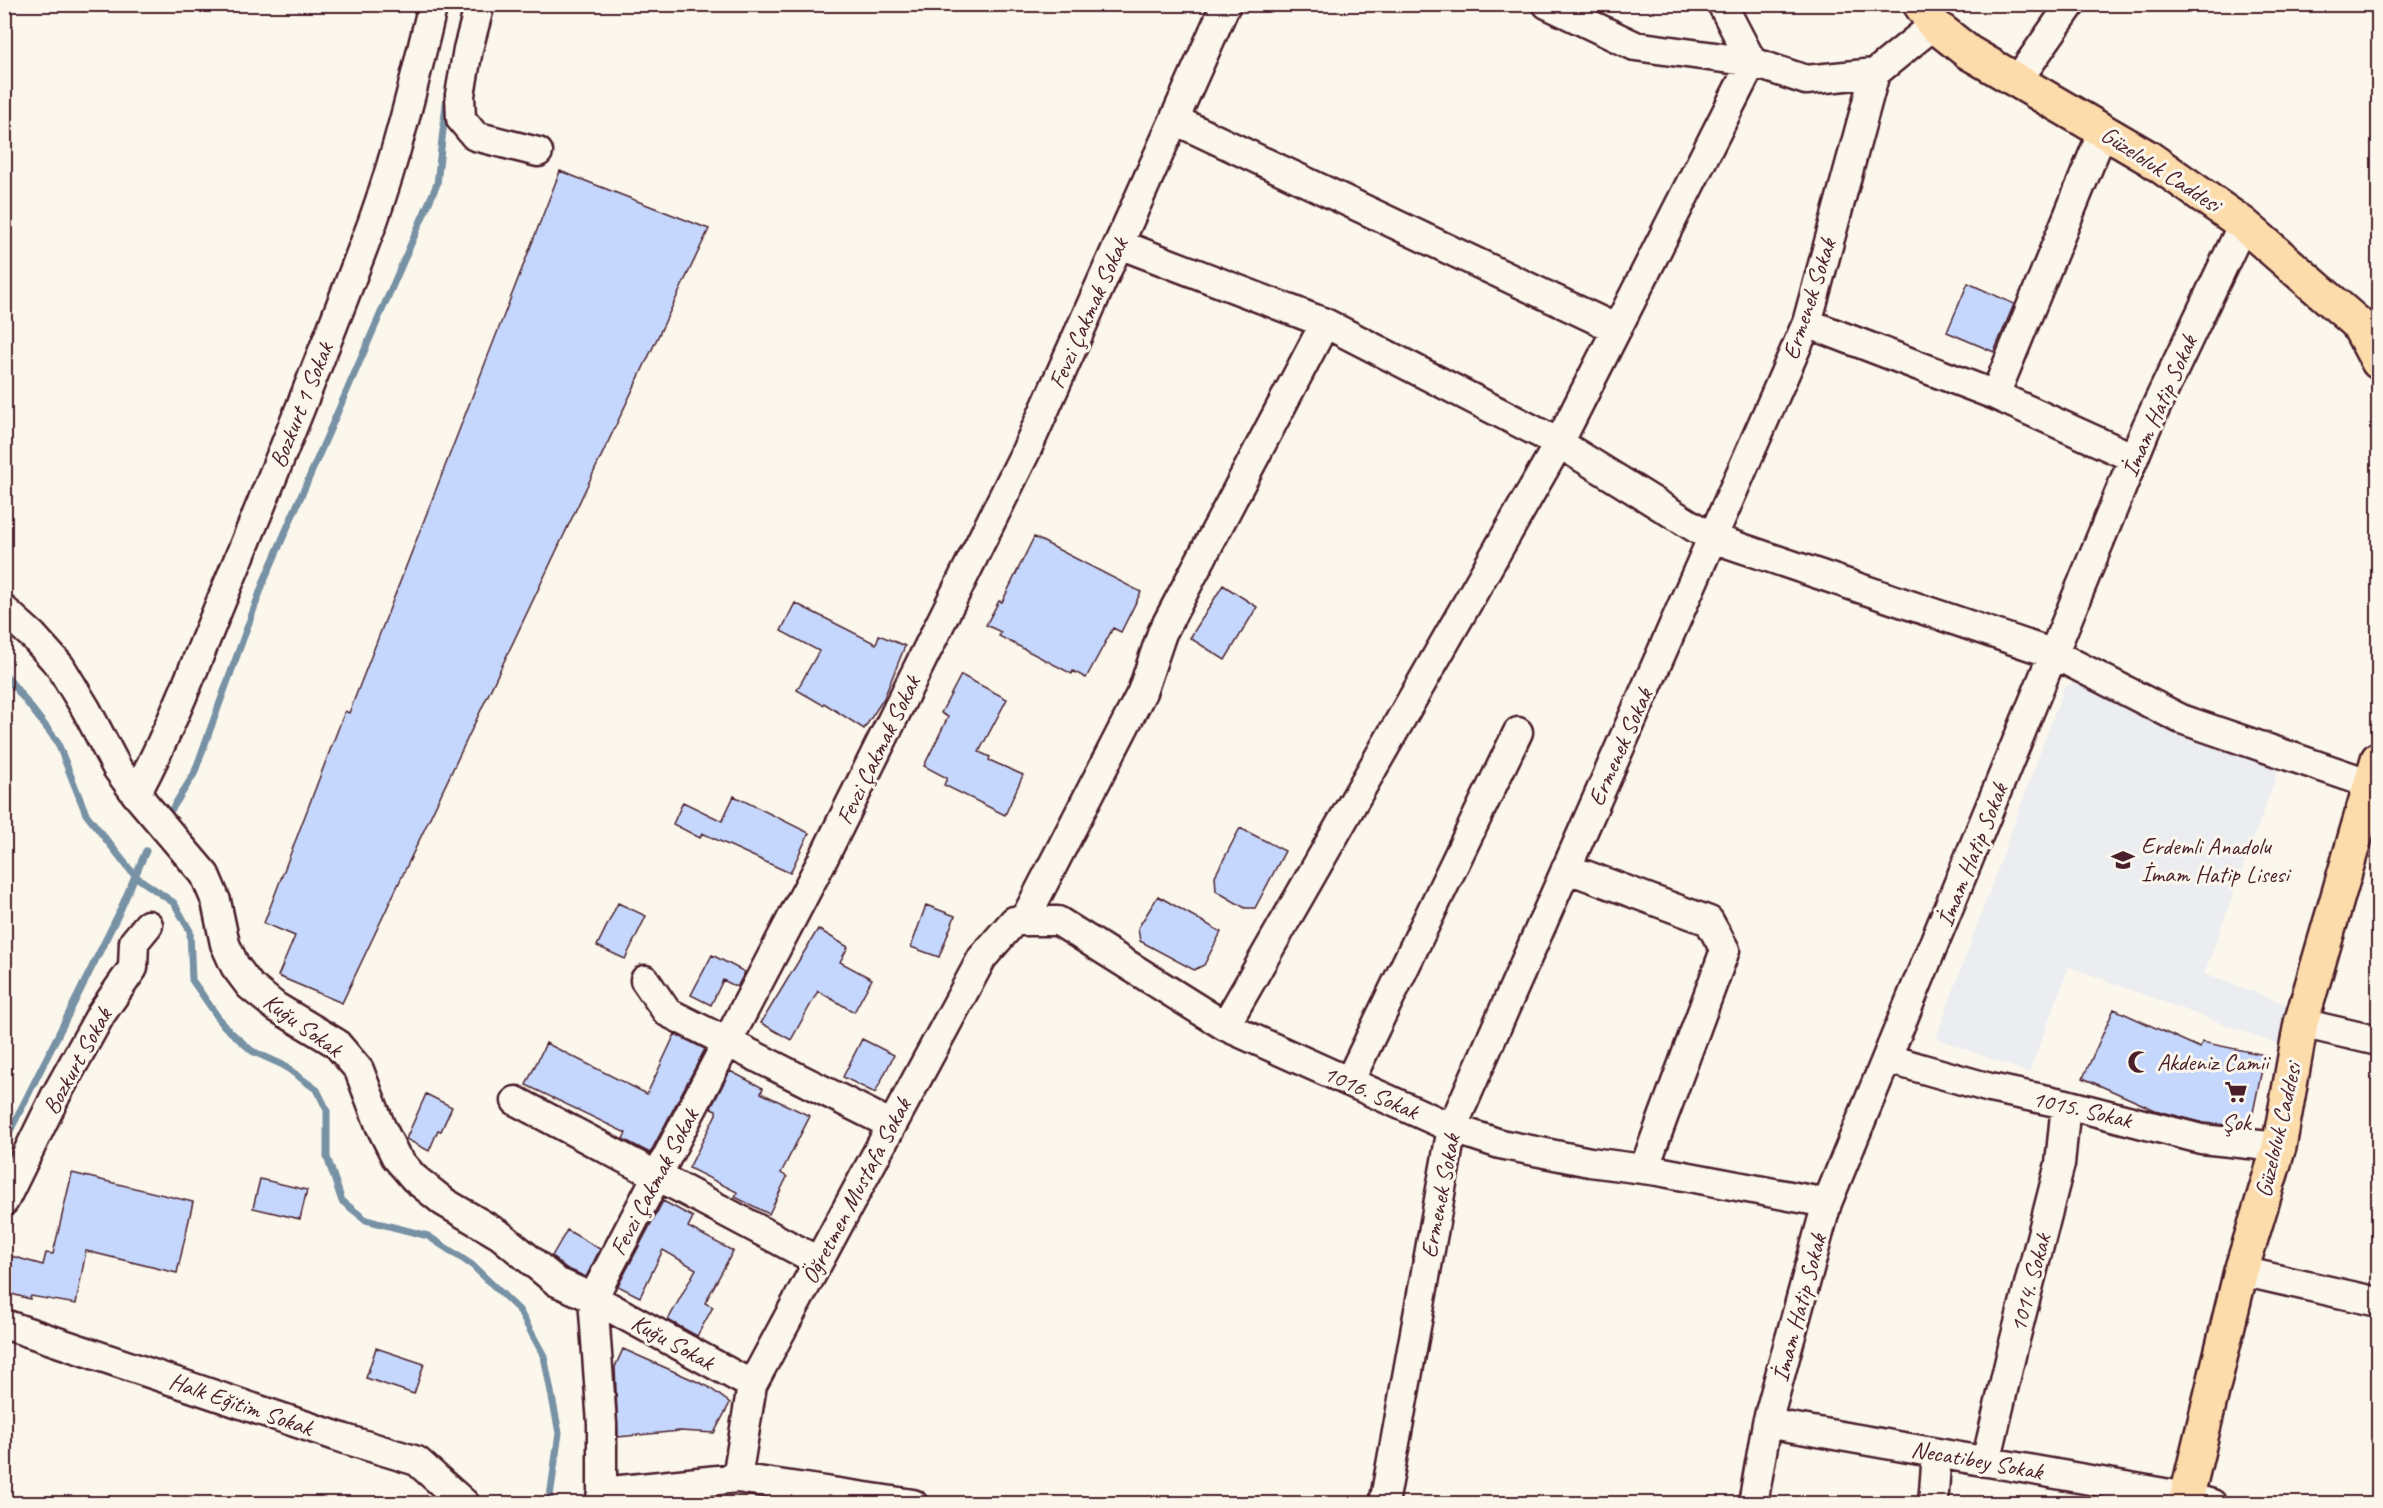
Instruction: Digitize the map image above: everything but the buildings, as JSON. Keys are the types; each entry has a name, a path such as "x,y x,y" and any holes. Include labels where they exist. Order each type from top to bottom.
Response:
{"main road":[{"name":"Güzeloluk Caddesi","path":"1927,15 1968,52 2150,158 2243,224 2357,323 2379,362"},
{"name":"Güzeloluk Caddesi","path":"2195,1501 2241,1271 2279,1147 2301,1023 2374,785"}],"street":[{"name":"Bozkurt 1 Sokak","path":"136,794 162,746 180,704 354,272 386,184 411,98 434,4"},
{"path":"480,4 468,49 460,95 460,119 475,136 538,152"},
{"name":"Fevzi Çakmak Sokak","path":"593,1298 823,860 1021,462 1226,4"},
{"path":"1547,4 1635,46 1752,62 1806,80 1875,73 1927,15"},
{"path":"1722,4 1752,62"},
{"path":"2017,81 2071,4"},
{"path":"1225,1026 1559,443 1752,62"},
{"name":"Ermenek Sokak","path":"1384,1503 1452,1128 1807,323 1875,73"},
{"path":"1175,120 1617,329"},
{"path":"1995,395 2103,131"},
{"name":"İmam Hatip Sokak","path":"1753,1503 1767,1423 1827,1203 2134,458 2243,224"},
{"path":"1119,244 1325,323 1559,443 1712,538 2054,654 2181,719 2374,785"},
{"name":"Öğretmen Mustafa Sokak","path":"737,1478 752,1385 982,958 1019,921 1142,692 1162,633 1325,323"},
{"path":"1807,323 1995,395 2134,458"},
{"name":"Kuğu Sokak","path":"4,610 33,636 60,666 117,768 136,794 206,874 216,901 225,944 235,966 250,986 276,1007 336,1043 359,1070 380,1125 396,1157 414,1178 444,1202 500,1235 557,1282 593,1298 752,1385"},
{"path":"1349,1082 1518,732"},
{"path":"1566,868 1709,921 1725,950 1644,1169"},
{"name":"1016. Sokak","path":"1019,921 1058,921 1225,1026 1452,1128 1500,1144 1827,1203"},
{"name":"Bozkurt Sokak","path":"4,1201 56,1095 100,1014 133,968 134,942 148,925"},
{"path":"645,980 667,1012 892,1125"},
{"path":"2301,1023 2379,1041"},
{"name":"1015. Sokak","path":"1888,1059 1990,1088 2066,1104 2201,1139 2279,1147"},
{"path":"516,1101 818,1261"},
{"name":"1014. Sokak","path":"1986,1462 2060,1164 2066,1104"},
{"path":"2241,1271 2379,1302"},
{"path":"593,1298 602,1424 601,1498 737,1478 913,1503"},
{"name":"Halk Eğitim Sokak","path":"4,1324 417,1461 465,1503"},
{"name":"Necatibey Sokak","path":"1767,1423 2195,1501"},
{"path":"1934,1503 1937,1453"}],"shaded area":[{"name":"Erdemli Anadolu İmam Hatip Lisesi","path":"2083,678 2285,753 2204,974 2292,1006 2278,1044 2069,967 2029,1073 1936,1038 2064,687"}],"waterway":[{"path":"172,809 194,774 264,581 437,184 447,95"},
{"path":"4,673 57,741 86,814 135,876 174,903 190,931 192,980 224,1026 252,1051 283,1065 317,1090 327,1110 327,1157 342,1201 366,1220 428,1236 472,1265 519,1310 544,1356 559,1433 549,1504"},
{"path":"4,1143 118,915 146,851"}],"place":[{"name":"Erdemli Anadolu İmam Hatip Lisesi","path":"2123,860"},
{"name":"Akdeniz Camii","path":"2139,1062"},
{"name":"Şok","path":"2236,1092"}]}
